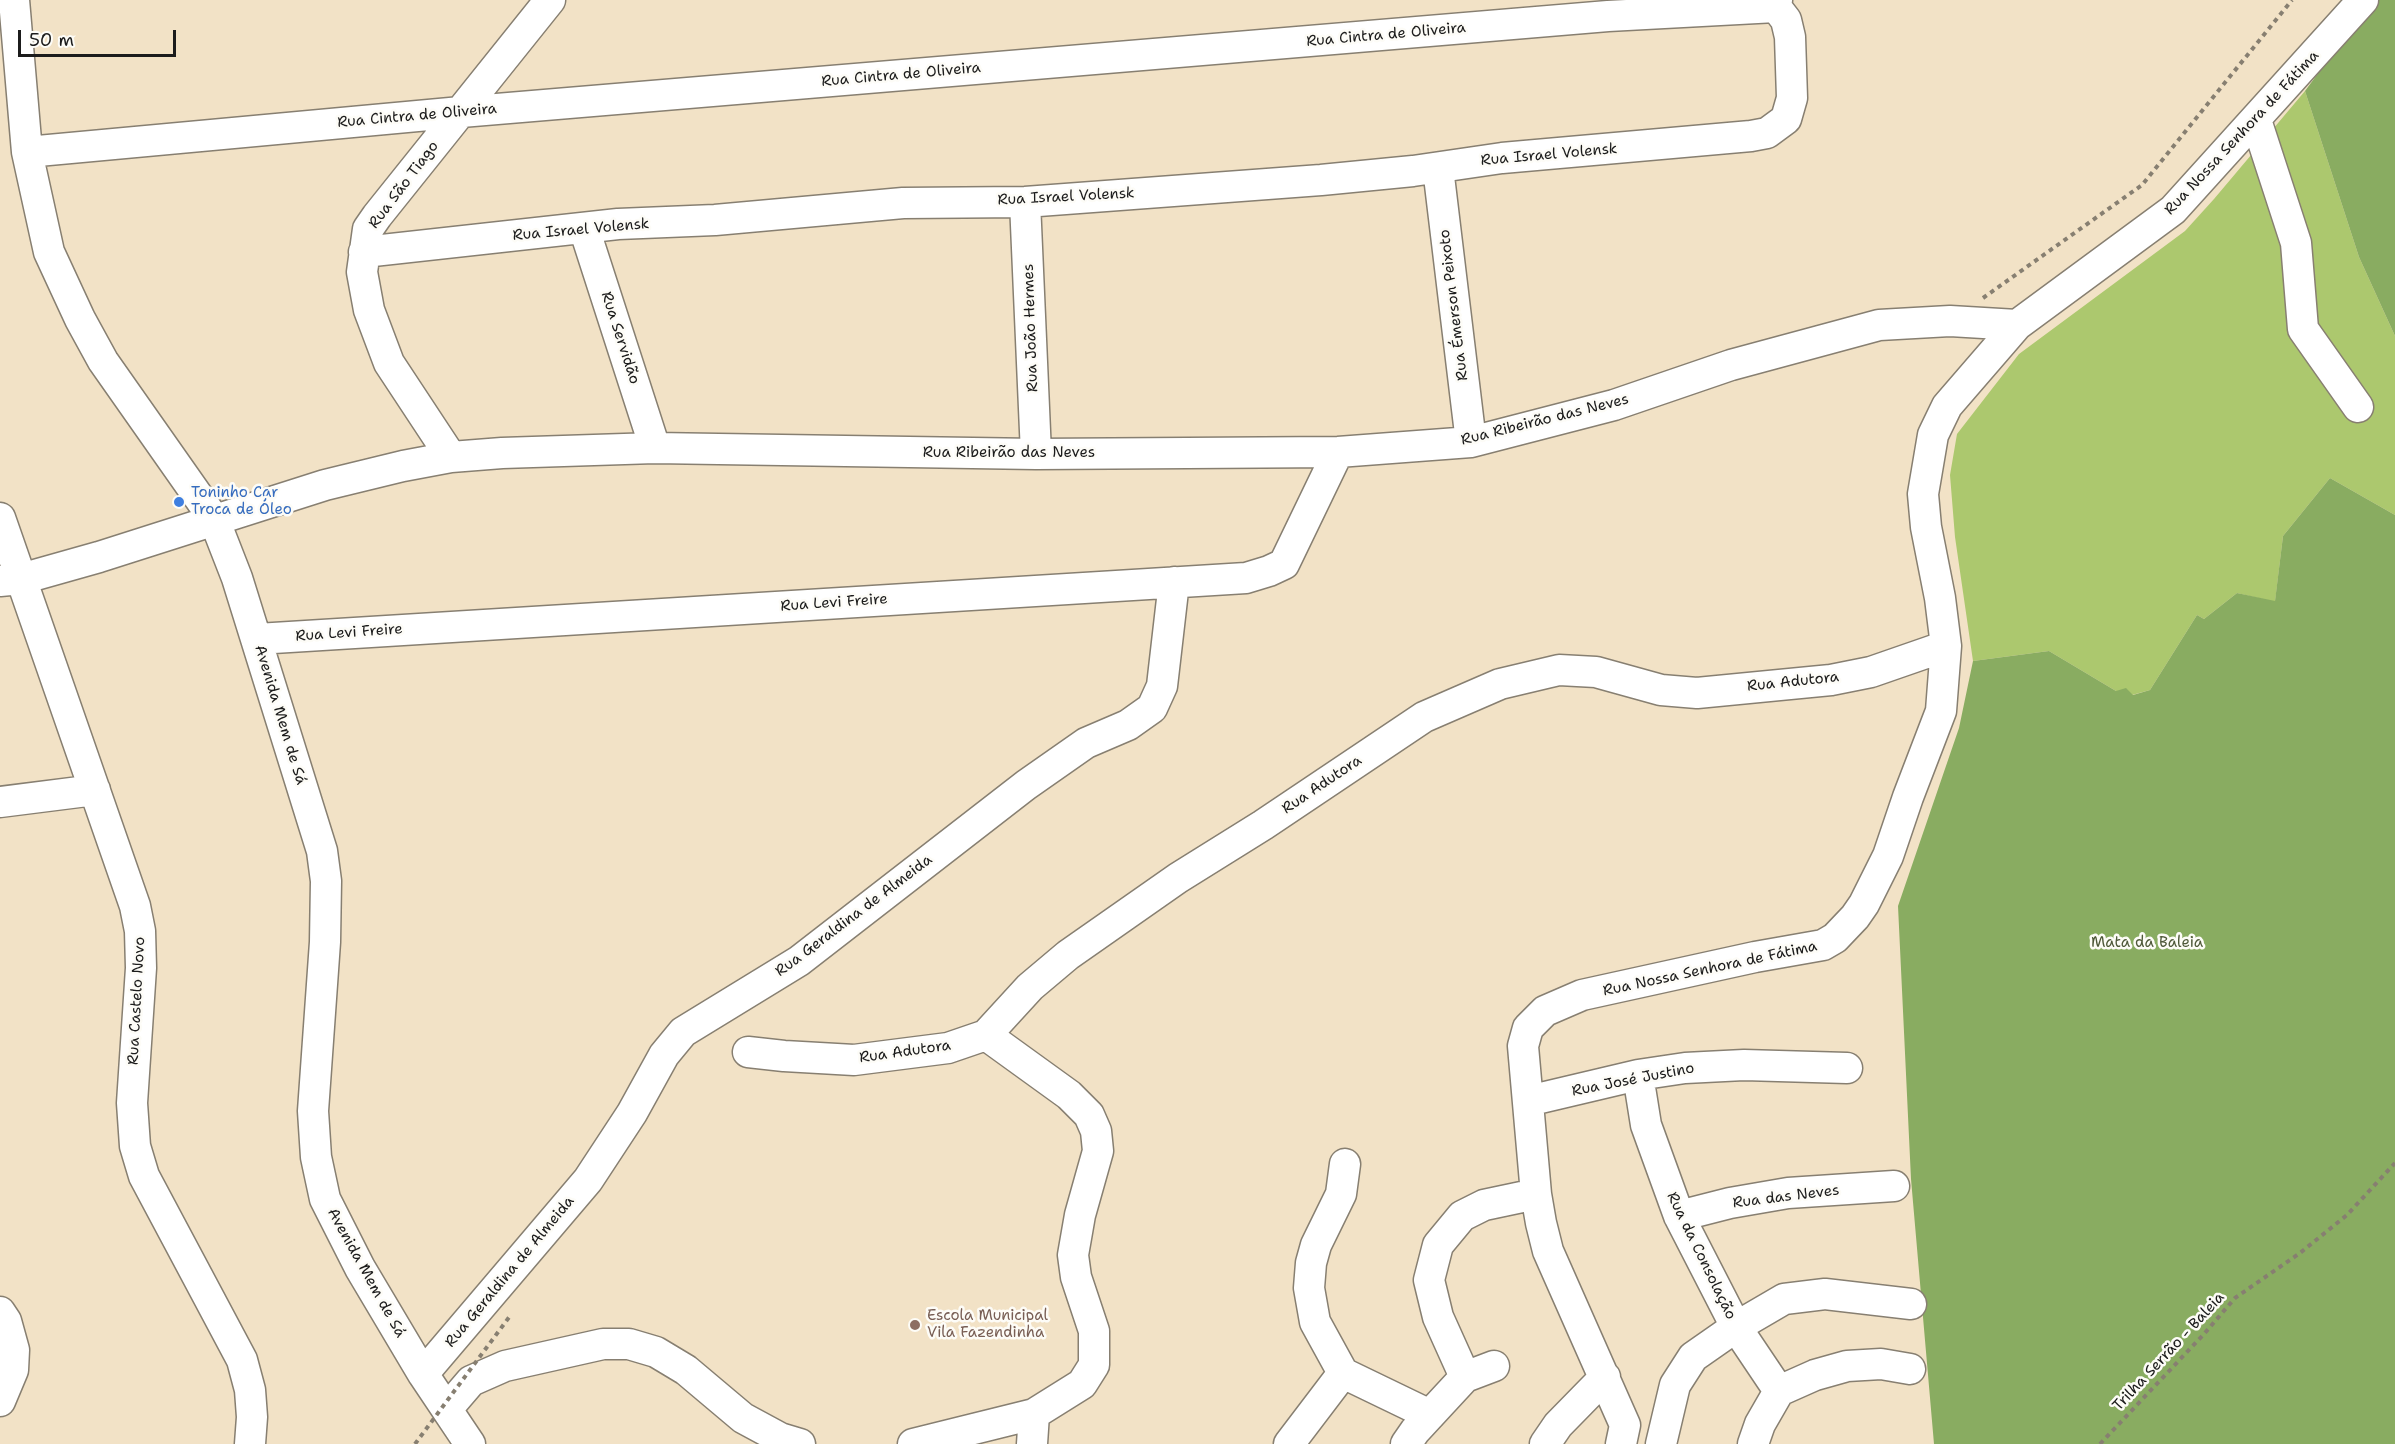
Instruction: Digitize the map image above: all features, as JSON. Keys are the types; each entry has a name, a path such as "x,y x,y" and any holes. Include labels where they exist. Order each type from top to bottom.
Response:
{"street":[{"name":"Rua São Tiago","path":"451,457 389,363 369,310 362,272 368,229 376,216 550,0"},
{"name":"Rua Nossa Senhora de Fátima","path":"1621,1444 1625,1425 1548,1251 1536,1194 1523,1046 1527,1028 1545,1011 1582,995 1755,957 1823,945 1835,938 1855,917 1888,856 1941,711 1946,646 1940,598 1926,527 1923,494 1933,435 1947,406 2017,325 2173,210 2363,0"},
{"name":"Rua Cintra de Oliveira","path":"27,152 461,112 1596,16 1777,4"},
{"name":"Rua Israel Volensk","path":"364,252 618,224 715,220 903,203 1025,202 1321,180 1438,168 1502,158 1751,136 1767,133 1786,119 1792,98 1790,37 1786,20 1777,4"},
{"name":"Avenida Mem de Sá","path":"9,6 27,152 49,252 103,361 214,519 257,639 322,851 326,881 325,942 313,1111 316,1157 325,1199 360,1268 423,1374 474,1444"},
{"path":"2256,120 2296,243 2303,329 2358,407"},
{"name":"Rua Émerson Peixoto","path":"1438,168 1471,442"},
{"name":"Rua João Hermes","path":"1025,202 1036,454"},
{"name":"Rua Servidão","path":"584,228 655,448"},
{"name":"Rua Ribeirão das Neves","path":"10,580 99,557 325,485 451,457 655,448 1036,454 1338,452 1471,442 1614,405 1731,365 1879,325 1950,321 2017,325"},
{"name":"Rua Levi Freire","path":"257,639 1246,578 1284,564 1338,452"},
{"name":"Rua Castelo Novo","path":"0,518 10,580 95,790 135,906 140,931 141,968 132,1103 135,1146 144,1176 242,1360 250,1390 252,1417 250,1444"},
{"name":"Rua Geraldina de Almeida","path":"423,1374 588,1180 632,1113 664,1055 683,1032 800,961 1026,785 1086,743 1128,725 1152,708 1162,686 1174,582"},
{"name":"Rua Adutora","path":"748,1052 854,1060 948,1048 986,1035 1030,987 1068,955 1178,878 1263,825 1424,717 1500,684 1559,670 1596,672 1661,690 1697,693 1831,680 1871,672 1946,646"},
{"path":"0,802 95,790"},
{"path":"913,1444 1034,1414 1082,1384 1094,1365 1094,1331 1076,1277 1072,1255 1080,1215 1098,1152 1089,1115 1069,1095 986,1035"},
{"name":"Rua José Justino","path":"1528,1101 1638,1076 1686,1068 1744,1065 1847,1068"},
{"name":"Rua da Consolação","path":"1638,1076 1646,1125 1679,1216 1736,1327 1779,1391"},
{"path":"1345,1164 1341,1194 1316,1245 1311,1263 1310,1287 1316,1322 1343,1372 1430,1415"},
{"name":"Rua das Neves","path":"1679,1216 1730,1203 1788,1193 1894,1186"},
{"path":"1465,1377 1438,1317 1429,1280 1438,1245 1462,1215 1484,1205 1536,1194"},
{"path":"1661,1444 1675,1384 1693,1357 1736,1327 1784,1299 1825,1294 1911,1304"},
{"path":"0,1312 6,1321 14,1350 13,1371 0,1401"},
{"path":"447,1409 471,1381 505,1366 603,1344 629,1344 656,1352 686,1370 742,1418 780,1438 800,1444"},
{"path":"1753,1444 1760,1424 1779,1391 1815,1375 1847,1366 1881,1364 1910,1369"},
{"path":"1406,1444 1415,1431 1465,1377 1494,1366"},
{"path":"1289,1444 1343,1372"},
{"path":"1545,1444 1558,1425 1605,1377"},
{"path":"1032,1444 1034,1414"}],"path":[{"path":"1950,321 2142,185 2292,0"},
{"name":"Trilha Serrão - Baleia","path":"2100,1444 2235,1298 2300,1253 2347,1215 2395,1163"},
{"path":"415,1444 510,1316"}],"green space":[{"path":"2372,0 2395,0 2395,336 2359,257 2305,91"},
{"path":"2305,91 2359,257 2395,336 2395,515 2330,478 2283,536 2275,602 2237,593 2204,619 2197,615 2150,690 2132,695 2116,691 2049,651 1973,661 1955,537 1950,475 1957,434 2019,354 2185,231"},
{"name":"Mata da Baleia","path":"2330,478 2395,515 2395,1444 1934,1444 1911,1179 1898,906 1959,728 1973,661 2049,651 2116,691 2126,688 2133,695 2150,690 2197,615 2204,619 2237,593 2275,601 2283,536"}],"place":[{"name":"Toninho Car Troca de Óleo","path":"179,502"},
{"name":"Escola Municipal Vila Fazendinha","path":"915,1325"}]}
